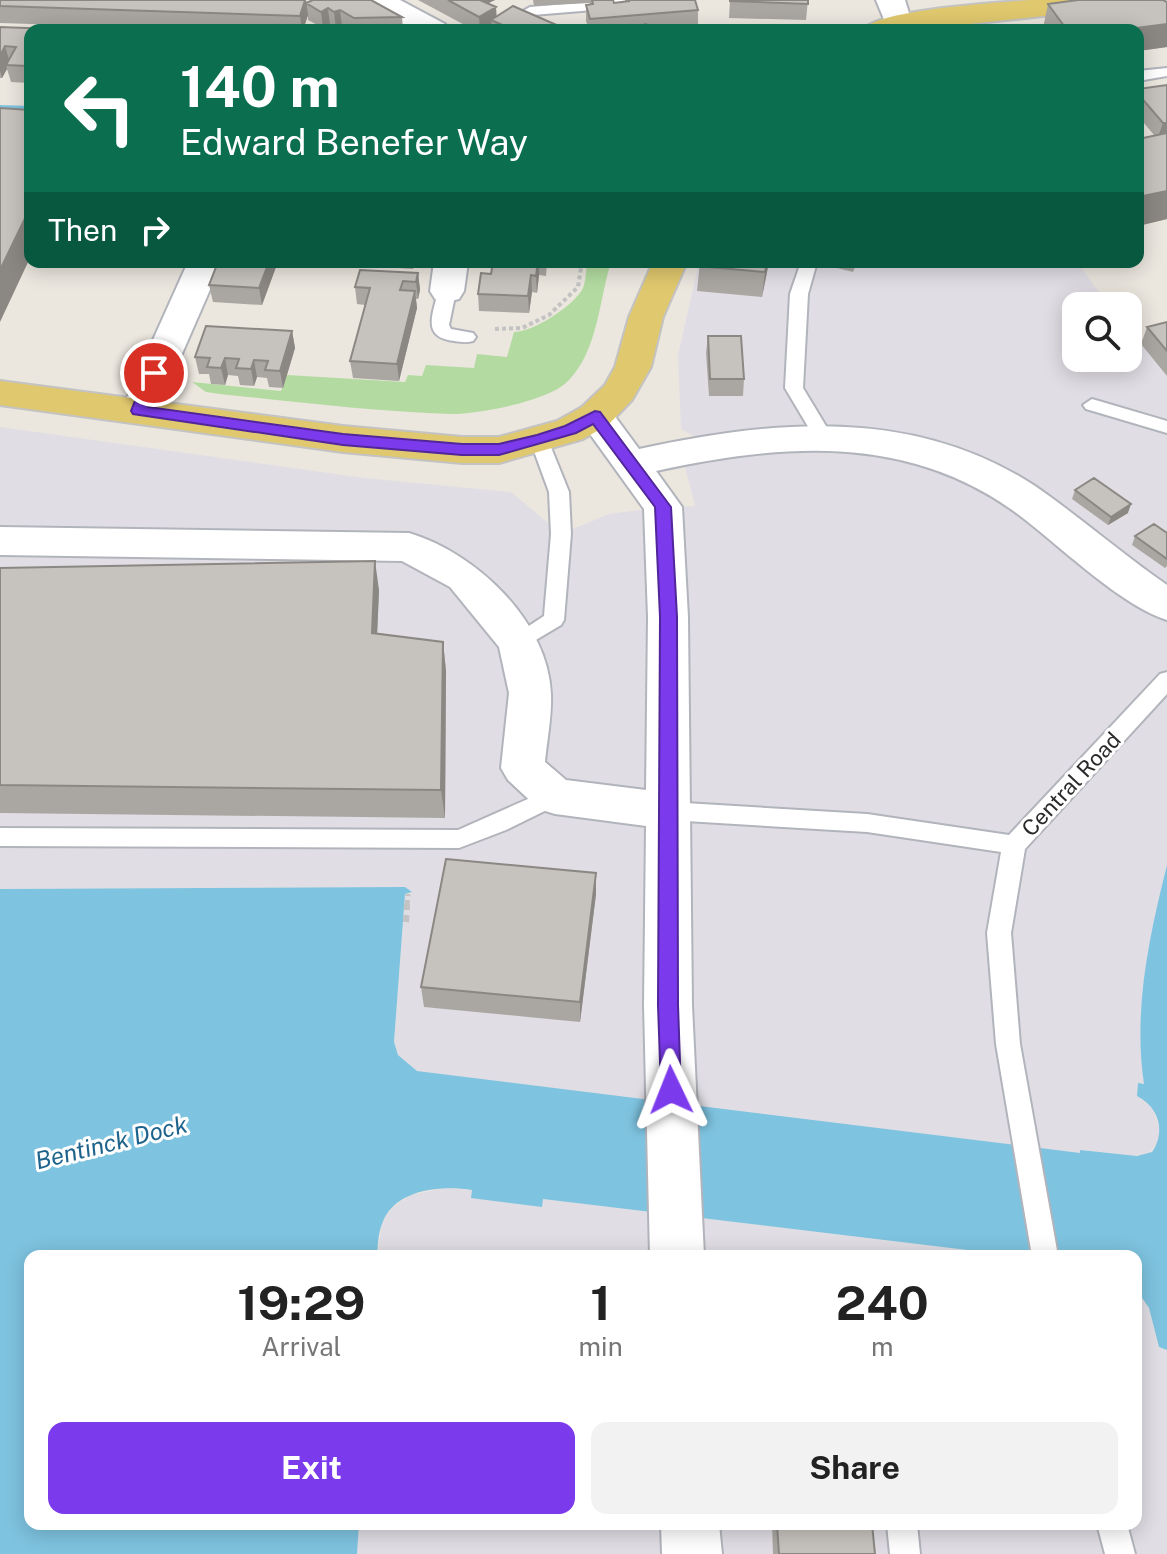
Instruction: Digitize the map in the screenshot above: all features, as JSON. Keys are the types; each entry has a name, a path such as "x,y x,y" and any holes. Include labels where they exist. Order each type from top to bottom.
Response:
{"main road":[{"path":"889,18 1116,3"},
{"path":"645,268 646,317"},
{"path":"0,393 343,439 462,450 499,450 570,430 595,416 619,392 633,367 646,317 667,268"}],"street":[{"path":"379,0 424,24"},
{"path":"139,411 203,268"},
{"path":"595,416 663,507 668,617 668,1005 677,1243"},
{"path":"632,463 711,446 788,437 823,436 890,442 957,463 1020,495 1105,562 1167,605"},
{"path":"0,541 409,547 464,577 519,642 530,693 523,768 555,796 669,811"},
{"path":"690,1530 692,1554"}],"lane":[{"path":"507,24 530,11 667,0"},
{"path":"1144,75 1167,72"},
{"path":"807,268 799,294 794,388 823,436"},
{"path":"449,276 440,325 444,334 467,337"},
{"path":"1092,405 1167,427"},
{"path":"519,642 554,620 561,534 559,492 539,440"},
{"name":"Central Road","path":"1044,1250 1008,1044 999,933 1014,845 1167,680"},
{"path":"0,837 459,839 555,796"},
{"path":"669,811 867,823 1014,845"},
{"path":"903,1530 905,1554"},
{"path":"1114,1530 1120,1554"}],"path":[{"path":"467,337 488,329 522,328 549,315 578,287 581,268"},
{"path":"406,922 408,894"}],"shaded area":[{"path":"698,268 1081,268 1099,292 1062,292 1062,372 1142,372 1142,339 1167,337 1167,865 1147,955 1140,1028 1144,1085 1141,1098 1153,1109 1160,1130 1158,1142 1148,1155 1129,1156 1081,1150 1080,1154 417,1071 398,1055 394,1042 405,894 412,894 405,887 0,889 0,427 364,478 511,492 561,534 609,514 695,506 684,463 711,446 681,429 678,355"},
{"path":"444,1188 472,1190 471,1197 542,1207 543,1199 967,1250 378,1250 382,1222 393,1207 410,1195"},
{"path":"1142,1298 1149,1308 1159,1347 1167,1350 1167,1554 357,1554 359,1530 1142,1530"}],"green space":[{"path":"586,268 610,268 592,340 578,369 559,388 513,405 479,412 423,413 220,394 206,392 192,382 281,391 287,375 405,382 408,375 422,376 426,365 474,368 477,354 507,357 514,332 532,328 562,310 578,295"}],"water":[{"name":"Bentinck Dock","path":"1167,865 1167,1350 1159,1347 1149,1308 1142,1298 1142,1250 967,1250 543,1199 542,1207 471,1198 472,1190 433,1189 397,1203 382,1224 378,1250 24,1250 24,1530 359,1530 357,1554 0,1554 0,889 405,887 412,892 405,894 394,1042 398,1055 417,1071 1080,1153 1080,1150 1137,1156 1152,1152 1159,1136 1155,1113 1137,1096 1138,1083 1144,1084 1140,1029 1154,919"}],"building":[{"path":"0,0 305,0 300,16 0,6"},
{"path":"313,0 371,0 402,17 354,18 340,10 334,12 328,8 321,12 306,3"},
{"path":"448,0 480,0 496,7 479,17"},
{"path":"592,0 613,0 614,3 629,0 695,0 698,10 590,19 586,5 593,4"},
{"path":"808,0 808,4 730,1"},
{"path":"1078,0 1163,0 1167,2 1167,24 1144,27 1144,24 1063,24 1048,4"},
{"path":"513,6 554,24 500,24 491,20"},
{"path":"0,27 24,28 24,66 6,65 16,47 5,46 0,56"},
{"path":"1167,85 1167,123 1163,123 1144,101 1144,88"},
{"path":"0,108 24,110 24,220 0,270"},
{"path":"1167,133 1167,191 1144,196 1144,138"},
{"path":"216,268 267,268 259,288 209,285"},
{"path":"492,268 537,268 536,276 531,275 528,296 478,294 481,273 491,274"},
{"path":"721,268 766,268 765,272"},
{"path":"360,270 418,273 416,282 403,281 400,290 415,291 397,364 350,361 370,288 355,287"},
{"path":"1167,322 1167,351 1147,327"},
{"path":"206,326 292,331 280,371 265,370 268,361 254,360 251,369 236,368 239,359 225,358 221,368 207,367 210,358 195,357"},
{"path":"708,336 741,336 744,379 710,379"},
{"path":"1094,478 1131,504 1111,517 1075,490"},
{"path":"1154,524 1167,533 1167,559 1135,536"},
{"path":"375,561 372,633 443,642 441,790 0,785 0,568"},
{"path":"446,859 596,873 580,1002 421,987"},
{"path":"777,1530 873,1530 875,1554 779,1554"}],"waterway":[{"path":"0,108 24,109"}],"route":[{"path":"154,373 139,411 343,439 462,450 499,450 539,440 570,430 595,416 632,463 663,507 668,617 668,1005 671,1090"}]}
